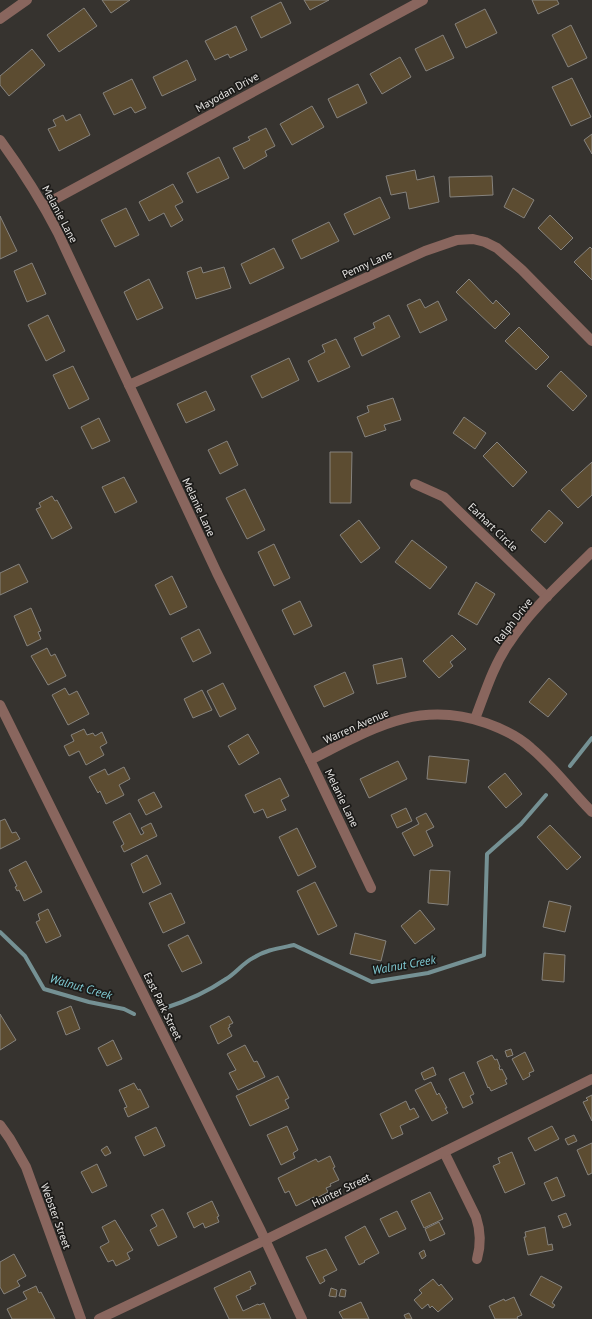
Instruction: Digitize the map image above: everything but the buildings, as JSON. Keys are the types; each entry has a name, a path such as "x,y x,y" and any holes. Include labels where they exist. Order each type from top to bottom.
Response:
{"street":[{"path":"0,19 27,0"},
{"name":"Mayodan Drive","path":"44,205 423,0"},
{"name":"Melanie Lane","path":"0,140 44,205 58,233 217,573 310,760 371,888"},
{"name":"Penny Lane","path":"129,385 425,251 456,240 473,239 485,242 497,248 522,270 592,341"},
{"name":"Earhart Circle","path":"415,484 444,497 547,598"},
{"name":"Ralph Drive","path":"475,719 490,677 508,644 547,598 592,552"},
{"name":"East Park Street","path":"0,705 265,1240 302,1319"},
{"name":"Warren Avenue","path":"310,760 374,728 408,717 442,714 475,719 510,733 531,747 592,812"},
{"name":"Hunter Street","path":"99,1319 265,1240 592,1079"},
{"name":"Webster Street","path":"0,1125 26,1167 81,1319"},
{"path":"444,1152 476,1217 480,1241 477,1259"}],"waterway":[{"name":"Walnut Creek","path":"570,766 592,738"},
{"name":"Walnut Creek","path":"165,1008 212,988 230,977 246,963 262,953 294,945 372,982 428,973 484,955 487,854 521,824 546,795"},
{"name":"Walnut Creek","path":"0,932 25,956 44,989 89,1002 124,1009 134,1014"}]}
